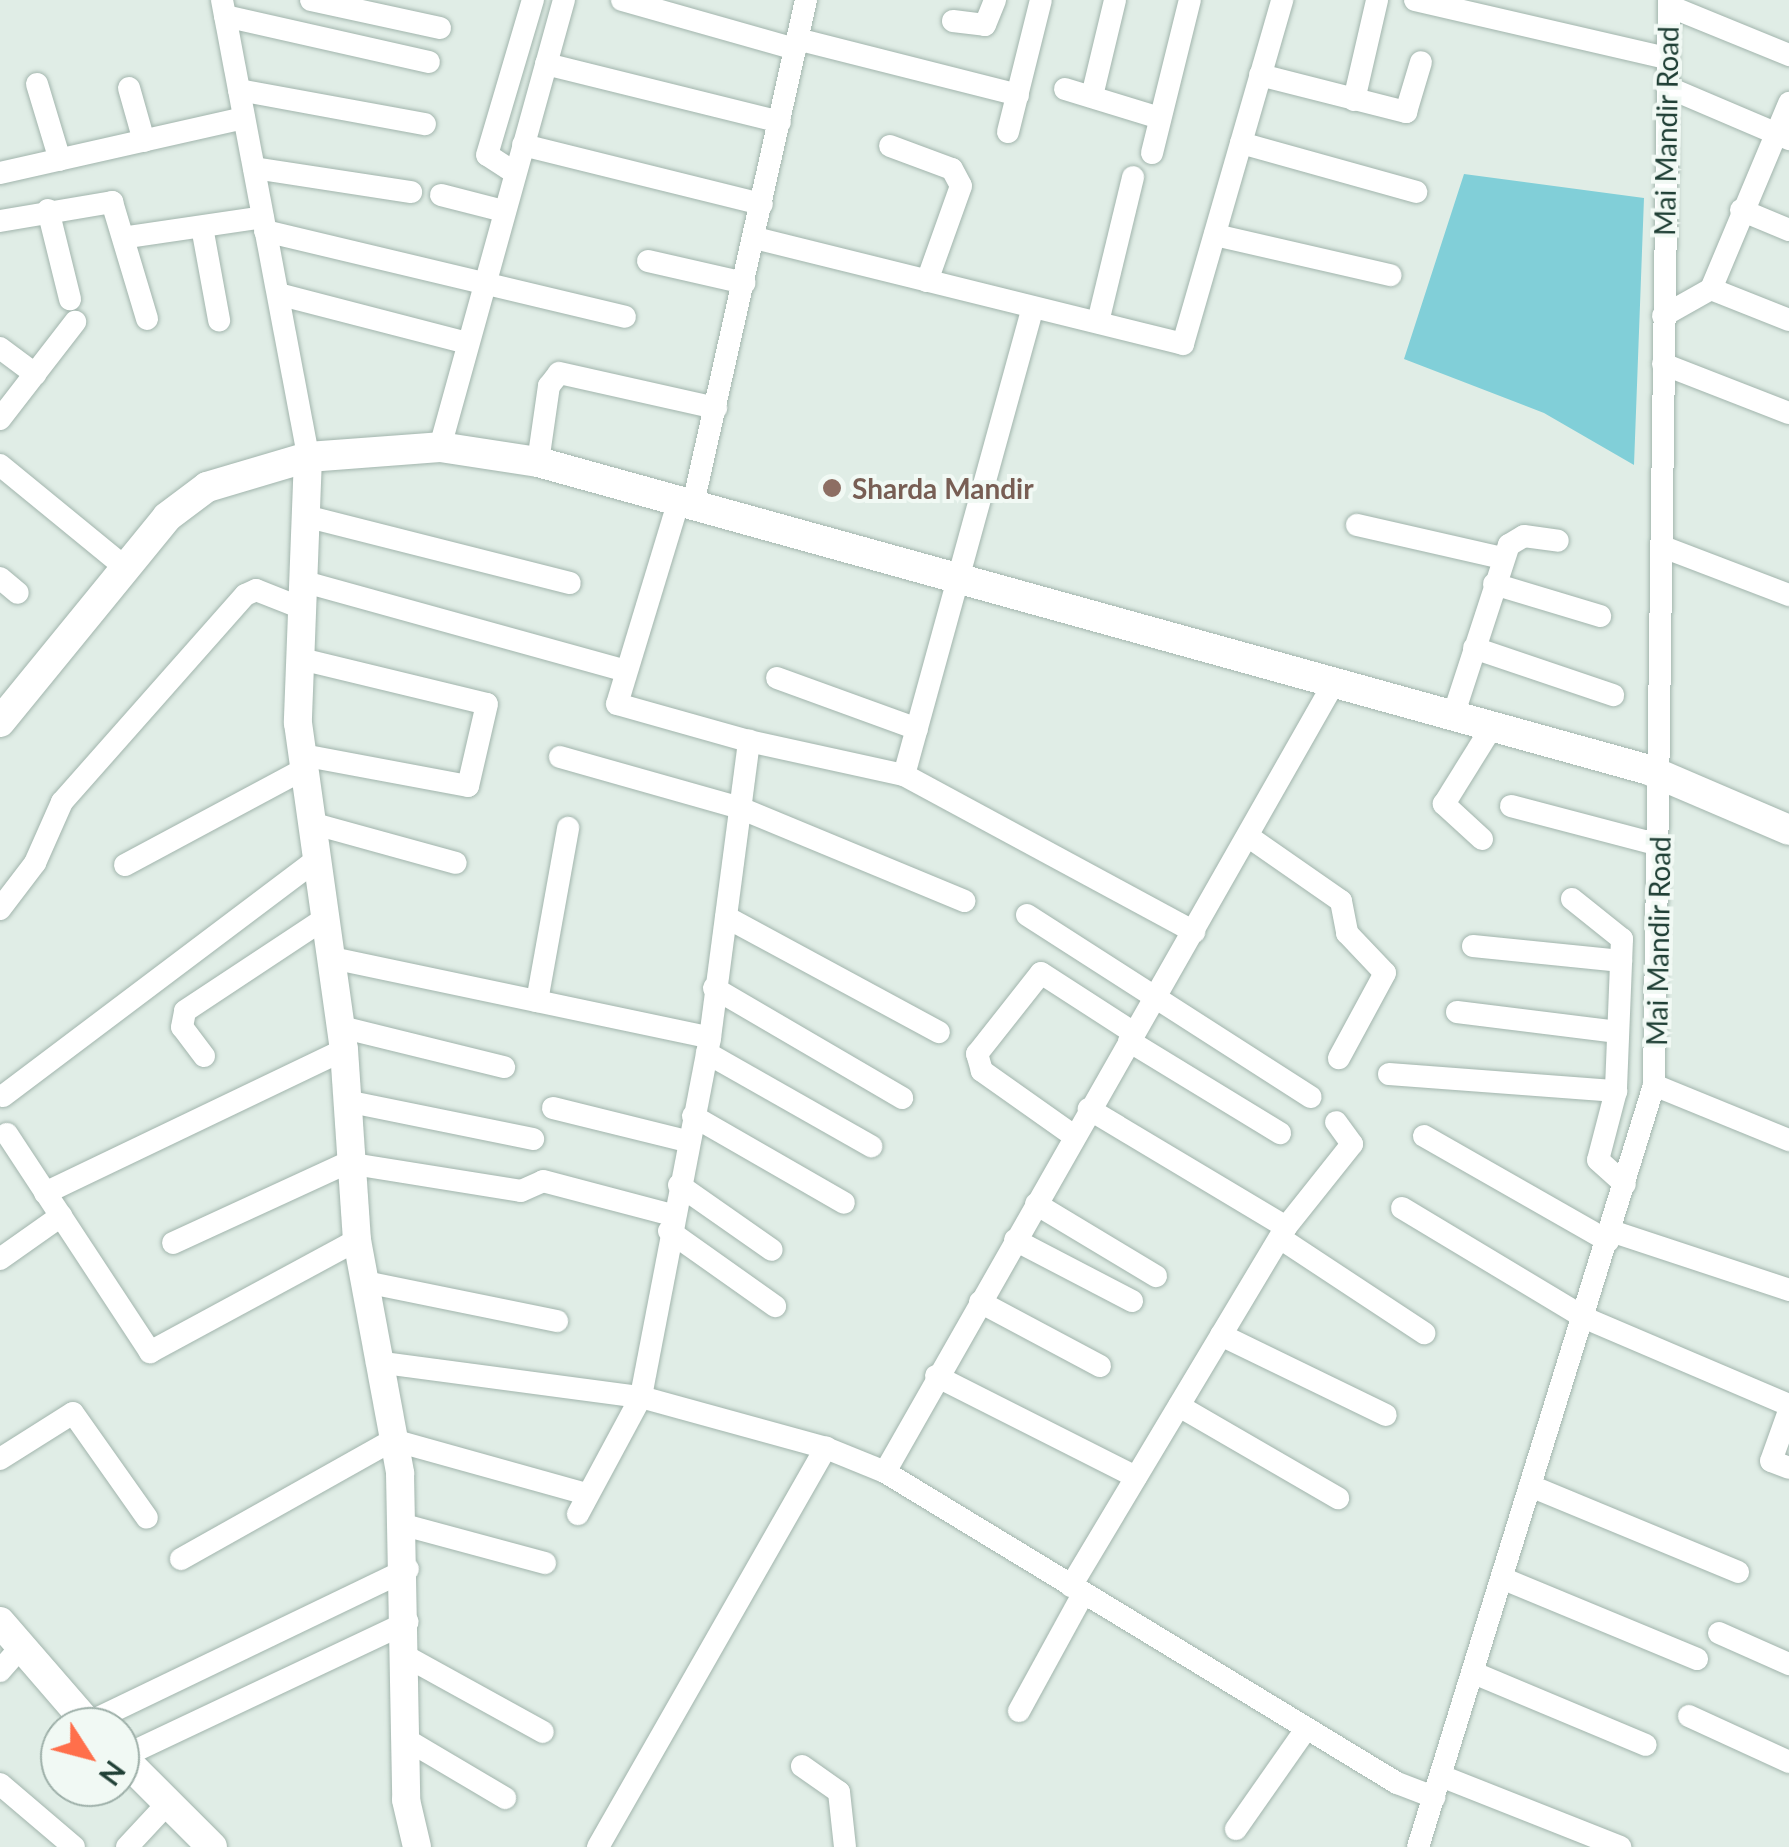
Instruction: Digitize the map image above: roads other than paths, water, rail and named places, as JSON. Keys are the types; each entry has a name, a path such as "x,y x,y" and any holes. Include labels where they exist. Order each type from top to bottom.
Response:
{"main road":[{"path":"6,704 167,518 207,488 308,456 440,447 538,462 1334,682 1662,776 1789,830"},
{"path":"0,1622 74,1707"},
{"path":"140,1775 212,1847"}],"street":[{"path":"311,0 440,28"},
{"path":"514,174 487,156 533,0"},
{"path":"440,447 564,0"},
{"path":"622,0 1018,95"},
{"path":"806,0 716,408 617,704 749,741 904,775 1194,932"},
{"path":"953,21 985,25 995,0"},
{"path":"1008,132 1041,0"},
{"path":"1092,96 1115,0"},
{"path":"1152,153 1190,0"},
{"path":"756,238 1183,344 1282,0"},
{"path":"1354,100 1377,0"},
{"path":"1417,0 1668,58"},
{"path":"1669,3 1789,55"},
{"name":"Mai Mandir Road","path":"1418,1847 1533,1486 1654,1085 1662,776 1669,3"},
{"path":"417,1847 407,1740 408,1568 404,1525 393,1440 356,1240 347,1163 342,1039 314,862 303,762 301,659 309,517 308,456 223,8 429,62"},
{"path":"1260,75 1406,112 1421,62"},
{"path":"546,64 780,122"},
{"path":"36,84 60,160"},
{"path":"1666,87 1781,136"},
{"path":"129,88 144,141"},
{"path":"1064,89 1160,118"},
{"path":"239,90 424,124"},
{"path":"1664,316 1710,289 1742,210 1781,136 1789,103"},
{"path":"0,173 244,118"},
{"path":"1241,143 1416,192"},
{"path":"523,145 762,204"},
{"path":"890,146 952,169 961,186 927,280"},
{"path":"254,168 411,192"},
{"path":"1098,322 1133,178"},
{"path":"442,195 504,210"},
{"path":"0,221 112,202 128,238 147,319"},
{"path":"0,420 35,374 73,311 48,210"},
{"path":"1742,210 1789,230"},
{"path":"128,238 202,227 264,224 625,317"},
{"path":"202,227 219,320"},
{"path":"1214,235 1390,275"},
{"path":"648,260 745,283"},
{"path":"1710,289 1789,320"},
{"path":"278,294 468,343"},
{"path":"904,775 1033,306"},
{"path":"0,348 35,374"},
{"path":"1663,364 1789,413"},
{"path":"538,462 549,386 559,373 716,408"},
{"path":"0,465 126,568"},
{"path":"309,517 570,583"},
{"path":"1357,526 1502,558"},
{"path":"1453,716 1502,558 1516,538 1558,541"},
{"path":"1662,547 1789,596"},
{"path":"1494,584 1600,616"},
{"path":"0,910 35,864 62,802 245,595 256,590 304,596 625,671"},
{"path":"1474,648 1614,695"},
{"path":"126,865 303,762 468,786 488,704 301,659"},
{"path":"777,678 917,729"},
{"path":"885,1472 936,1376 1334,682"},
{"path":"1482,839 1444,804 1492,727"},
{"path":"182,1559 393,1440 582,1504 641,1397 686,1141 708,1046 749,741"},
{"path":"560,757 740,808 965,901"},
{"path":"1510,806 1660,845"},
{"path":"311,823 456,863"},
{"path":"537,1001 568,828"},
{"path":"1248,837 1341,901 1347,934 1385,973 1339,1058"},
{"path":"3,1096 314,862"},
{"path":"1572,899 1620,932 1616,1091 1598,1160 1625,1184"},
{"path":"1027,915 1311,1097"},
{"path":"726,916 939,1032"},
{"path":"204,1056 182,1027 185,1011 324,920"},
{"path":"1473,946 1621,961"},
{"path":"332,958 537,1001 708,1046 871,1146"},
{"path":"1074,1136 982,1071 978,1054 1042,972 1132,1037 1280,1133"},
{"path":"714,988 902,1098"},
{"path":"1458,1012 1618,1032"},
{"path":"45,1193 342,1039 504,1067"},
{"path":"1389,1074 1616,1091"},
{"path":"1654,1085 1789,1140"},
{"path":"346,1101 533,1139"},
{"path":"553,1108 686,1141"},
{"path":"1089,1109 1283,1233 1424,1332"},
{"path":"693,1116 844,1202"},
{"path":"1020,1710 1136,1476 1283,1233 1352,1144 1336,1122"},
{"path":"6,1134 150,1352 356,1240"},
{"path":"1424,1136 1609,1236 1789,1292 1789,1304"},
{"path":"173,1242 347,1163 521,1190 543,1181 671,1223 776,1306"},
{"path":"679,1185 772,1250"},
{"path":"1036,1204 1156,1276"},
{"path":"1402,1208 1585,1318 1789,1408 1771,1461 1789,1468"},
{"path":"0,1259 60,1216"},
{"path":"1016,1240 1132,1302"},
{"path":"366,1282 557,1322"},
{"path":"980,1302 1100,1366"},
{"path":"1221,1336 1386,1415"},
{"path":"377,1362 641,1397 826,1448 885,1472 1306,1729 1438,1786 1620,1847"},
{"path":"936,1376 1136,1476"},
{"path":"1178,1406 1338,1498"},
{"path":"0,1459 73,1413 147,1518"},
{"path":"601,1846 826,1448"},
{"path":"1533,1486 1738,1572"},
{"path":"404,1525 545,1563"},
{"path":"126,1707 408,1568"},
{"path":"1504,1579 1697,1660"},
{"path":"140,1747 408,1622"},
{"path":"1720,1633 1789,1664"},
{"path":"0,1671 20,1647"},
{"path":"407,1657 543,1732"},
{"path":"1474,1673 1646,1745"},
{"path":"1689,1716 1789,1762"},
{"path":"1236,1829 1306,1729"},
{"path":"407,1740 506,1798"},
{"path":"802,1766 839,1792 845,1847"},
{"path":"0,1784 74,1847"},
{"path":"128,1847 168,1803"}],"water":[{"path":"1464,174 1644,198 1634,465 1544,413 1404,359"}],"place":[{"name":"Sharda Mandir","path":"832,488"}]}
